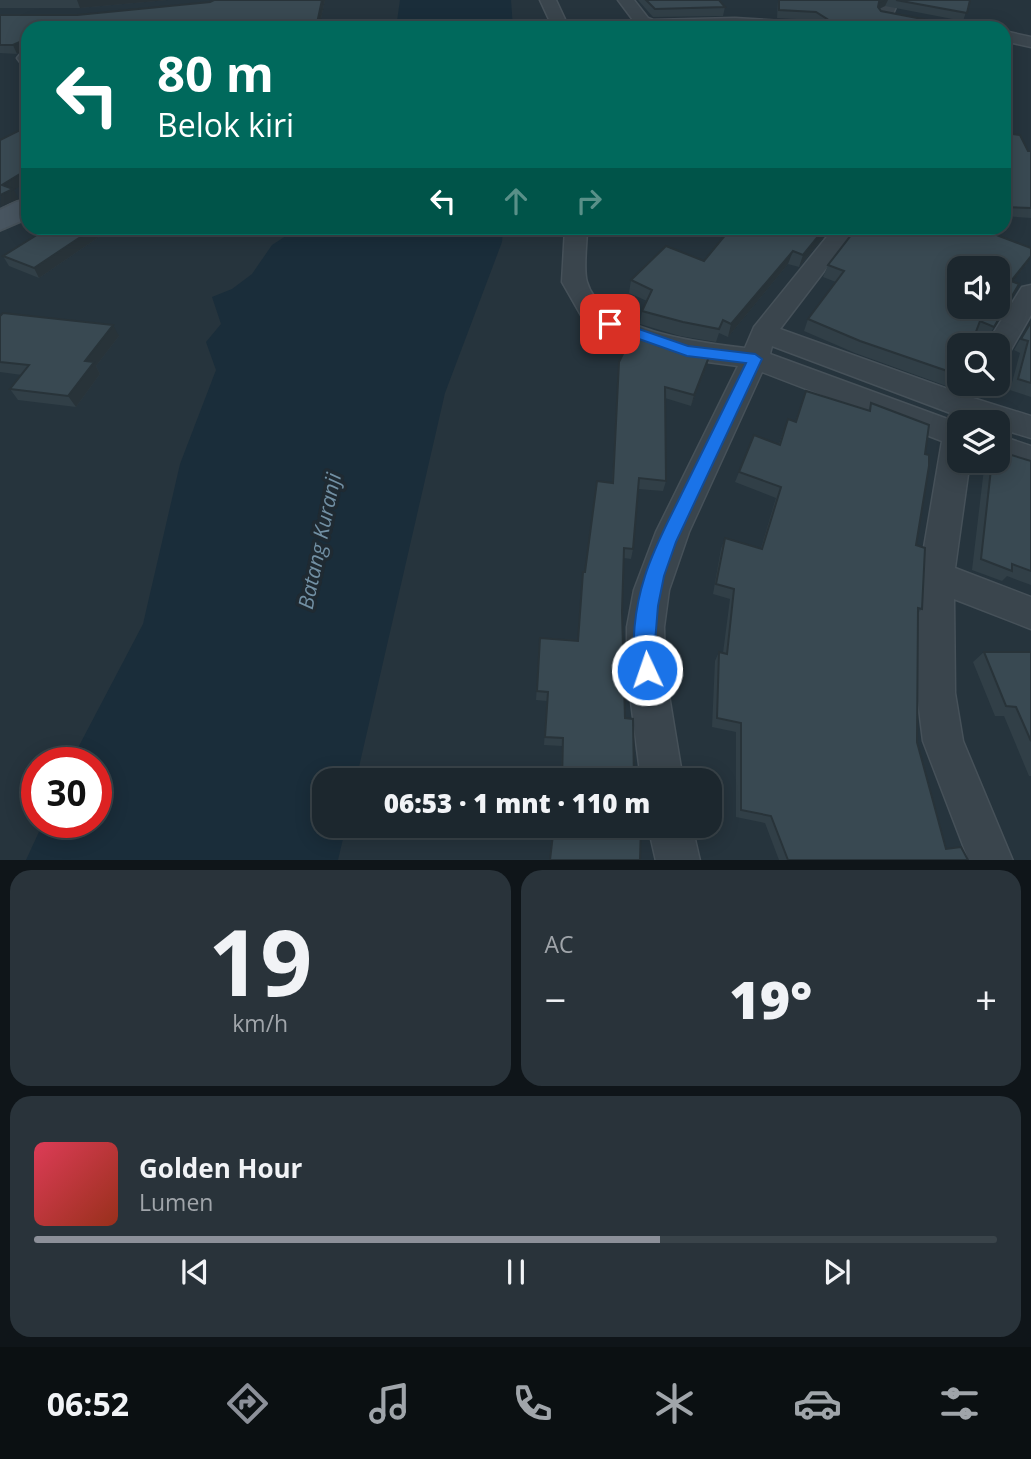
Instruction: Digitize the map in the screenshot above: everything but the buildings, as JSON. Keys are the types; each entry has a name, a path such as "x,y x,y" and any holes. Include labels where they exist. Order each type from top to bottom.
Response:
{"street":[{"path":"548,0 558,21"},
{"path":"626,0 642,21"},
{"path":"1011,38 1031,42"},
{"path":"0,221 21,210"},
{"path":"576,235 574,282 591,311 631,333 687,351 759,346 947,412"},
{"path":"660,768 652,725 645,642 654,576 667,542 759,346 841,235"},
{"path":"1007,333 1031,293"},
{"path":"1010,425 1031,428"},
{"path":"1010,451 1031,458"},
{"path":"954,473 936,576 936,694 943,741 962,796 991,860"},
{"path":"936,576 1031,613"},
{"path":"673,838 678,860"}],"water":[{"path":"400,0 511,0 512,21 397,21"},
{"name":"Batang Kuranji","path":"287,235 502,235 445,393 359,768 312,768 312,838 343,838 338,860 26,860 36,838 112,838 112,747 78,747 143,624 180,464 216,370 206,342 221,324 212,297 232,289 252,274 272,245"}],"route":[{"path":"610,324 687,351 755,359 667,542 654,576 645,642 647,670"}]}
